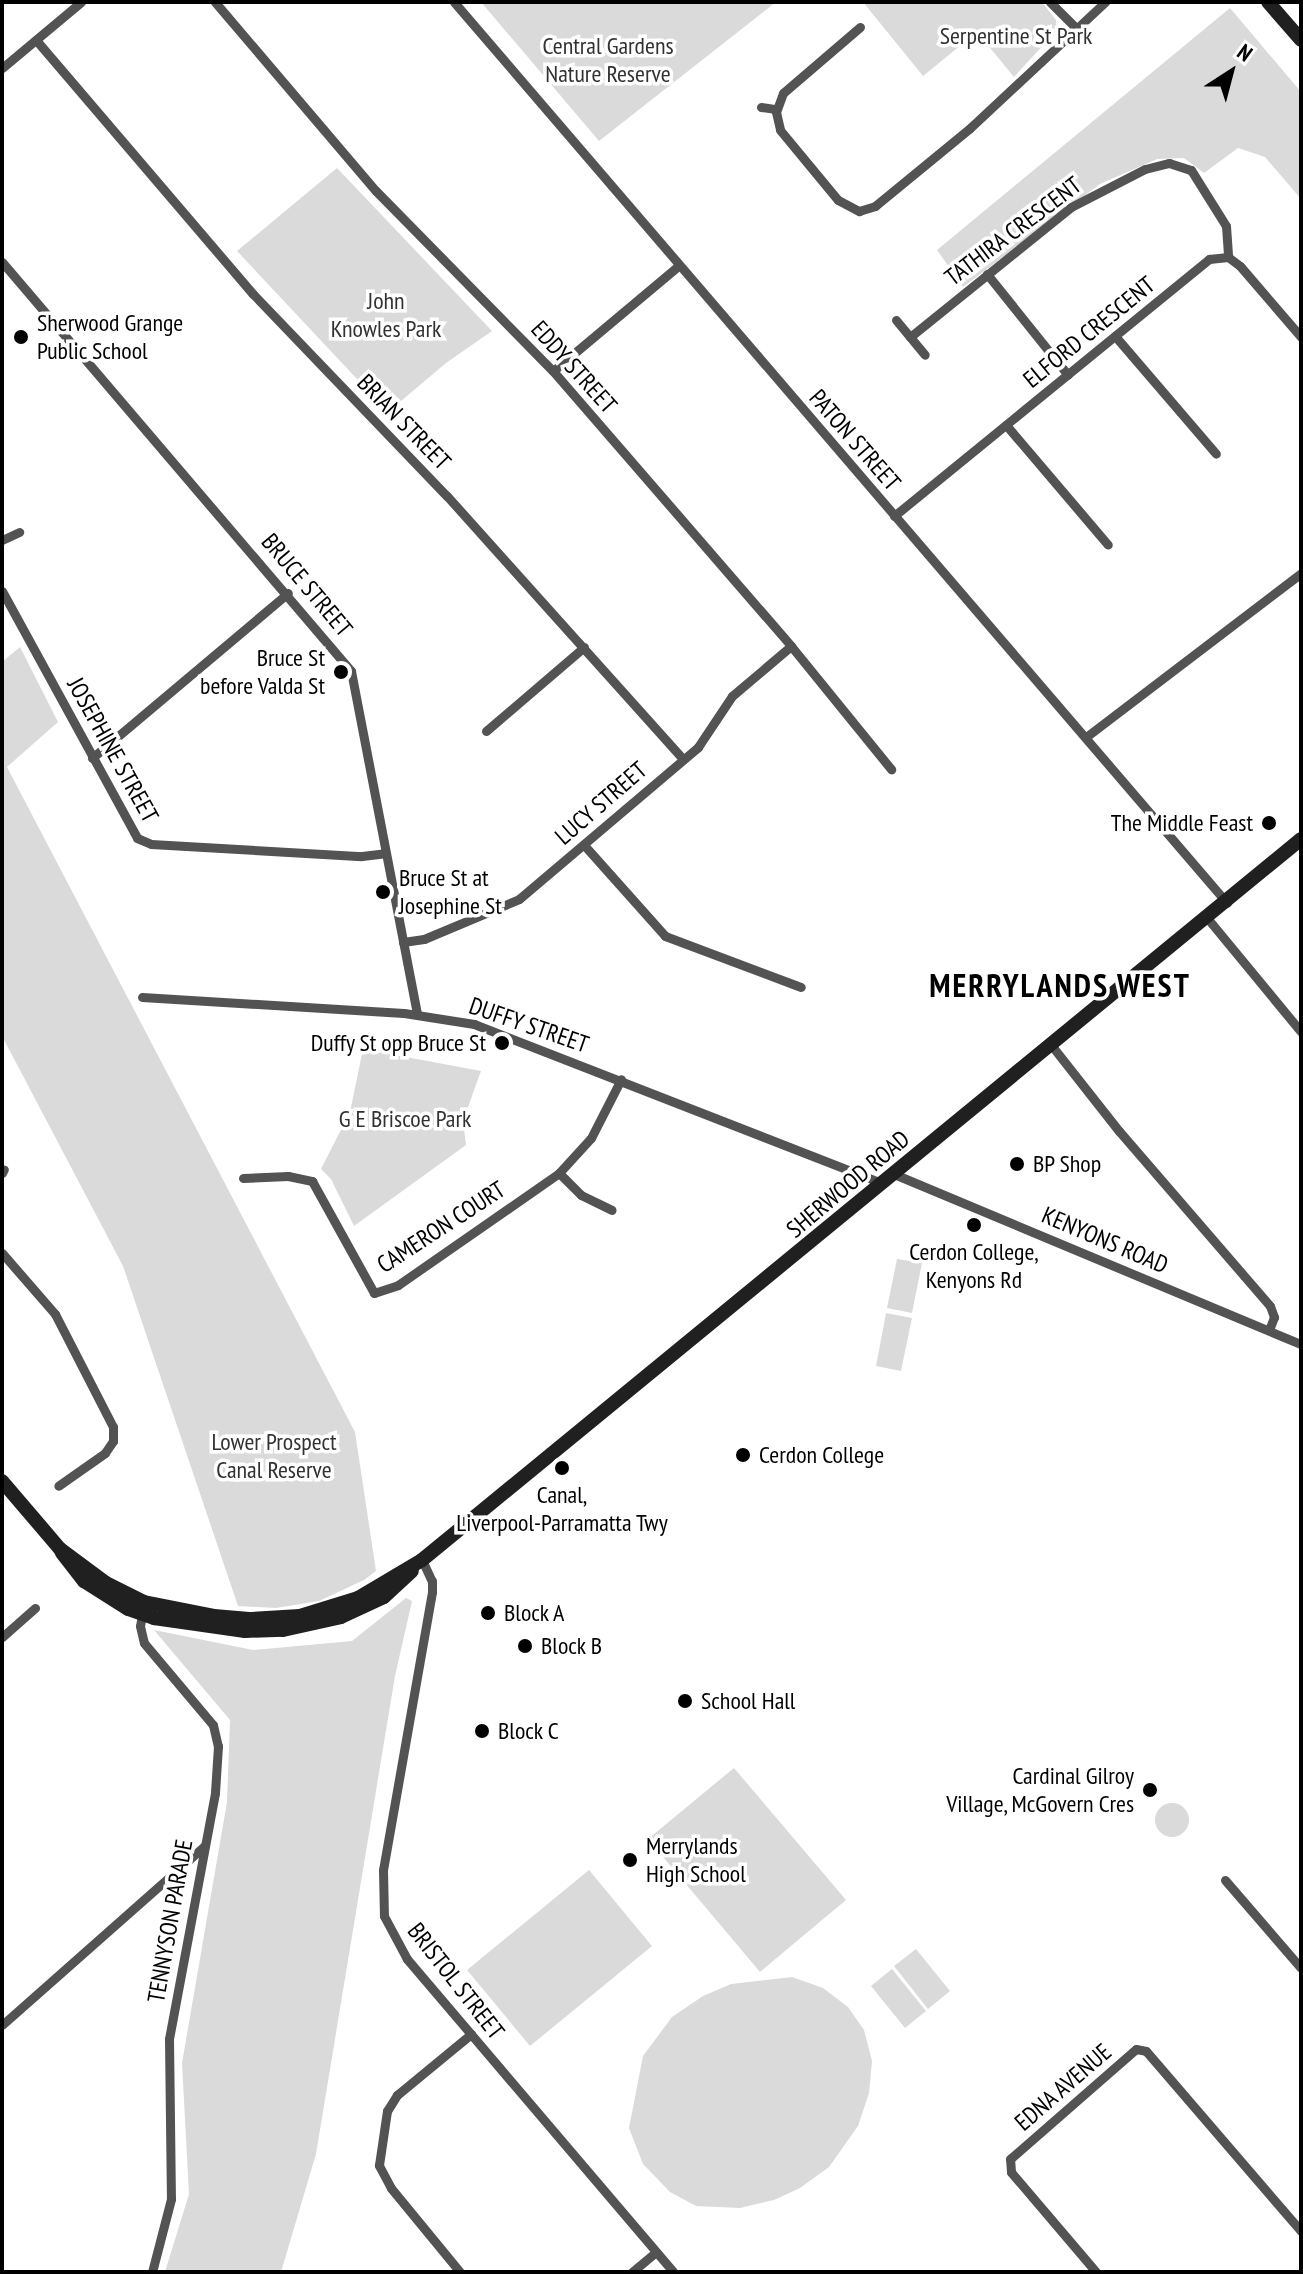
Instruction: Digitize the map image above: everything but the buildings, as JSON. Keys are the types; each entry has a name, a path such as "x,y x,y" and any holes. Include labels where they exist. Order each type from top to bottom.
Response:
{"main road":[{"path":"1268,2 1301,40"},
{"name":"SHERWOOD ROAD","path":"2,1481 60,1549 143,1608 227,1618 309,1620 354,1612 384,1597 422,1560 1208,919 1301,839"}],"street":[{"path":"2,68 81,2"},
{"name":"EDDY STREET","path":"215,2 376,191 553,371 791,646 891,769"},
{"name":"PATON STREET","path":"454,2 1227,903"},
{"path":"1050,2 1075,27"},
{"path":"860,27 787,89 776,109 780,130 838,200 858,216 875,206 970,128 1105,2"},
{"name":"BRIAN STREET","path":"36,40 253,294 447,496 683,759"},
{"path":"761,107 776,109"},
{"name":"TATHIRA CRESCENT","path":"910,337 1071,207 1124,178 1169,163 1181,165 1196,176 1226,226 1228,257"},
{"path":"1228,257 1252,279 1301,337"},
{"name":"ELFORD CRESCENT","path":"894,516 1209,259 1228,257"},
{"name":"BRUCE STREET","path":"2,262 288,593 351,671 417,1015"},
{"path":"553,371 678,266"},
{"path":"987,274 1068,375"},
{"path":"896,320 925,355"},
{"path":"1115,336 1216,454"},
{"path":"1006,425 1108,545"},
{"path":"2,540 19,532"},
{"path":"1086,737 1301,573"},
{"name":"JOSEPHINE STREET","path":"2,591 129,828 147,843 362,856 385,853"},
{"path":"92,758 288,593"},
{"name":"LUCY STREET","path":"403,942 424,939 519,899 702,742 732,696 791,646"},
{"path":"486,731 584,647"},
{"path":"584,845 665,936 801,987"},
{"path":"1208,919 1301,1032"},
{"name":"DUFFY STREET","path":"142,997 417,1015 482,1026 888,1178"},
{"path":"1052,1046 1119,1131 1270,1306 1274,1317 1269,1330"},
{"name":"CAMERON COURT","path":"243,1178 288,1176 312,1181 374,1293 398,1285 559,1173 591,1138 621,1079"},
{"path":"559,1173 581,1195 612,1210"},
{"name":"KENYONS ROAD","path":"888,1178 1301,1344"},
{"path":"2,1253 55,1314 113,1427 113,1441 105,1453 58,1486"},
{"name":"BRISTOL STREET","path":"422,1560 432,1581 432,1592 386,1854 382,1901 391,1933 407,1959 673,2272"},
{"path":"2,1637 35,1608"},
{"name":"TENNYSON PARADE","path":"143,1608 140,1636 213,1725 217,1762 169,2039 171,2199 152,2272"},
{"path":"2,2025 204,1846"},
{"path":"1225,1880 1301,1968"},
{"path":"453,2270 381,2176 379,2165 387,2111 397,2095 471,2034"},
{"name":"EDNA AVENUE","path":"1096,2272 1011,2172 1010,2159 1136,2049 1146,2051 1301,2231"},
{"path":"632,2272 656,2252"}],"green space":[{"name":"Central Gardens Nature Reserve","path":"481,2 776,2 599,141"},
{"name":"Serpentine St Park","path":"863,2 1042,2 1056,20 1057,30 1014,77 977,32 923,76"},
{"path":"1230,8 1301,92 1301,199 1265,157 1238,148 1204,173 1184,158 1157,159 1100,184 963,287 937,250"},
{"name":"John Knowles Park","path":"337,168 492,331 446,363 388,412 237,251"},
{"name":"Lower Prospect Canal Reserve","path":"20,647 58,722 7,767 355,1432 376,1571 319,1601 276,1608 238,1606 123,1266 2,1036 2,662"},
{"name":"G E Briscoe Park","path":"363,1049 481,1071 463,1121 466,1145 354,1226 331,1179 321,1169 350,1112"},
{"path":"897,1259 922,1263 912,1313 887,1308"},
{"path":"886,1313 912,1318 901,1371 876,1366"},
{"path":"406,1598 412,1601 395,1676 316,2154 281,2272 165,2272 189,2194 182,2063 227,1802 230,1720 154,1630 253,1650 352,1641"},
{"path":"734,1768 846,1900 760,1972 648,1839"},
{"path":"1172,1803 1184,1808 1189,1820 1184,1832 1172,1837 1160,1832 1155,1820 1160,1808"},
{"path":"589,1870 652,1946 530,2046 467,1970"},
{"path":"916,1949 950,1991 928,2009 894,1966"},
{"path":"892,1969 926,2011 905,2028 871,1986"},
{"path":"792,1977 823,1988 848,2007 864,2030 872,2061 869,2093 858,2126 829,2167 800,2188 774,2200 740,2208 696,2206 670,2192 643,2164 629,2128 643,2056 672,2017 703,1996 731,1984"}],"place":[{"name":"Sherwood Grange Public School","path":"21,337"},
{"name":"Bruce St before Valda St","path":"341,672"},
{"name":"The Middle Feast","path":"1269,823"},
{"name":"Bruce St at Josephine St","path":"383,892"},
{"name":"Duffy St opp Bruce St","path":"502,1043"},
{"name":"BP Shop","path":"1017,1164"},
{"name":"Cerdon College, Kenyons Rd","path":"974,1225"},
{"name":"Cerdon College","path":"743,1455"},
{"name":"Canal, Liverpool-Parramatta Twy","path":"562,1468"},
{"name":"Block A","path":"488,1613"},
{"name":"Block B","path":"525,1646"},
{"name":"School Hall","path":"685,1701"},
{"name":"Block C","path":"482,1731"},
{"name":"Cardinal Gilroy Village, McGovern Cres","path":"1150,1790"},
{"name":"Merrylands High School","path":"630,1860"}],"district":[{"name":"MERRYLANDS WEST","path":"1060,985"}]}
